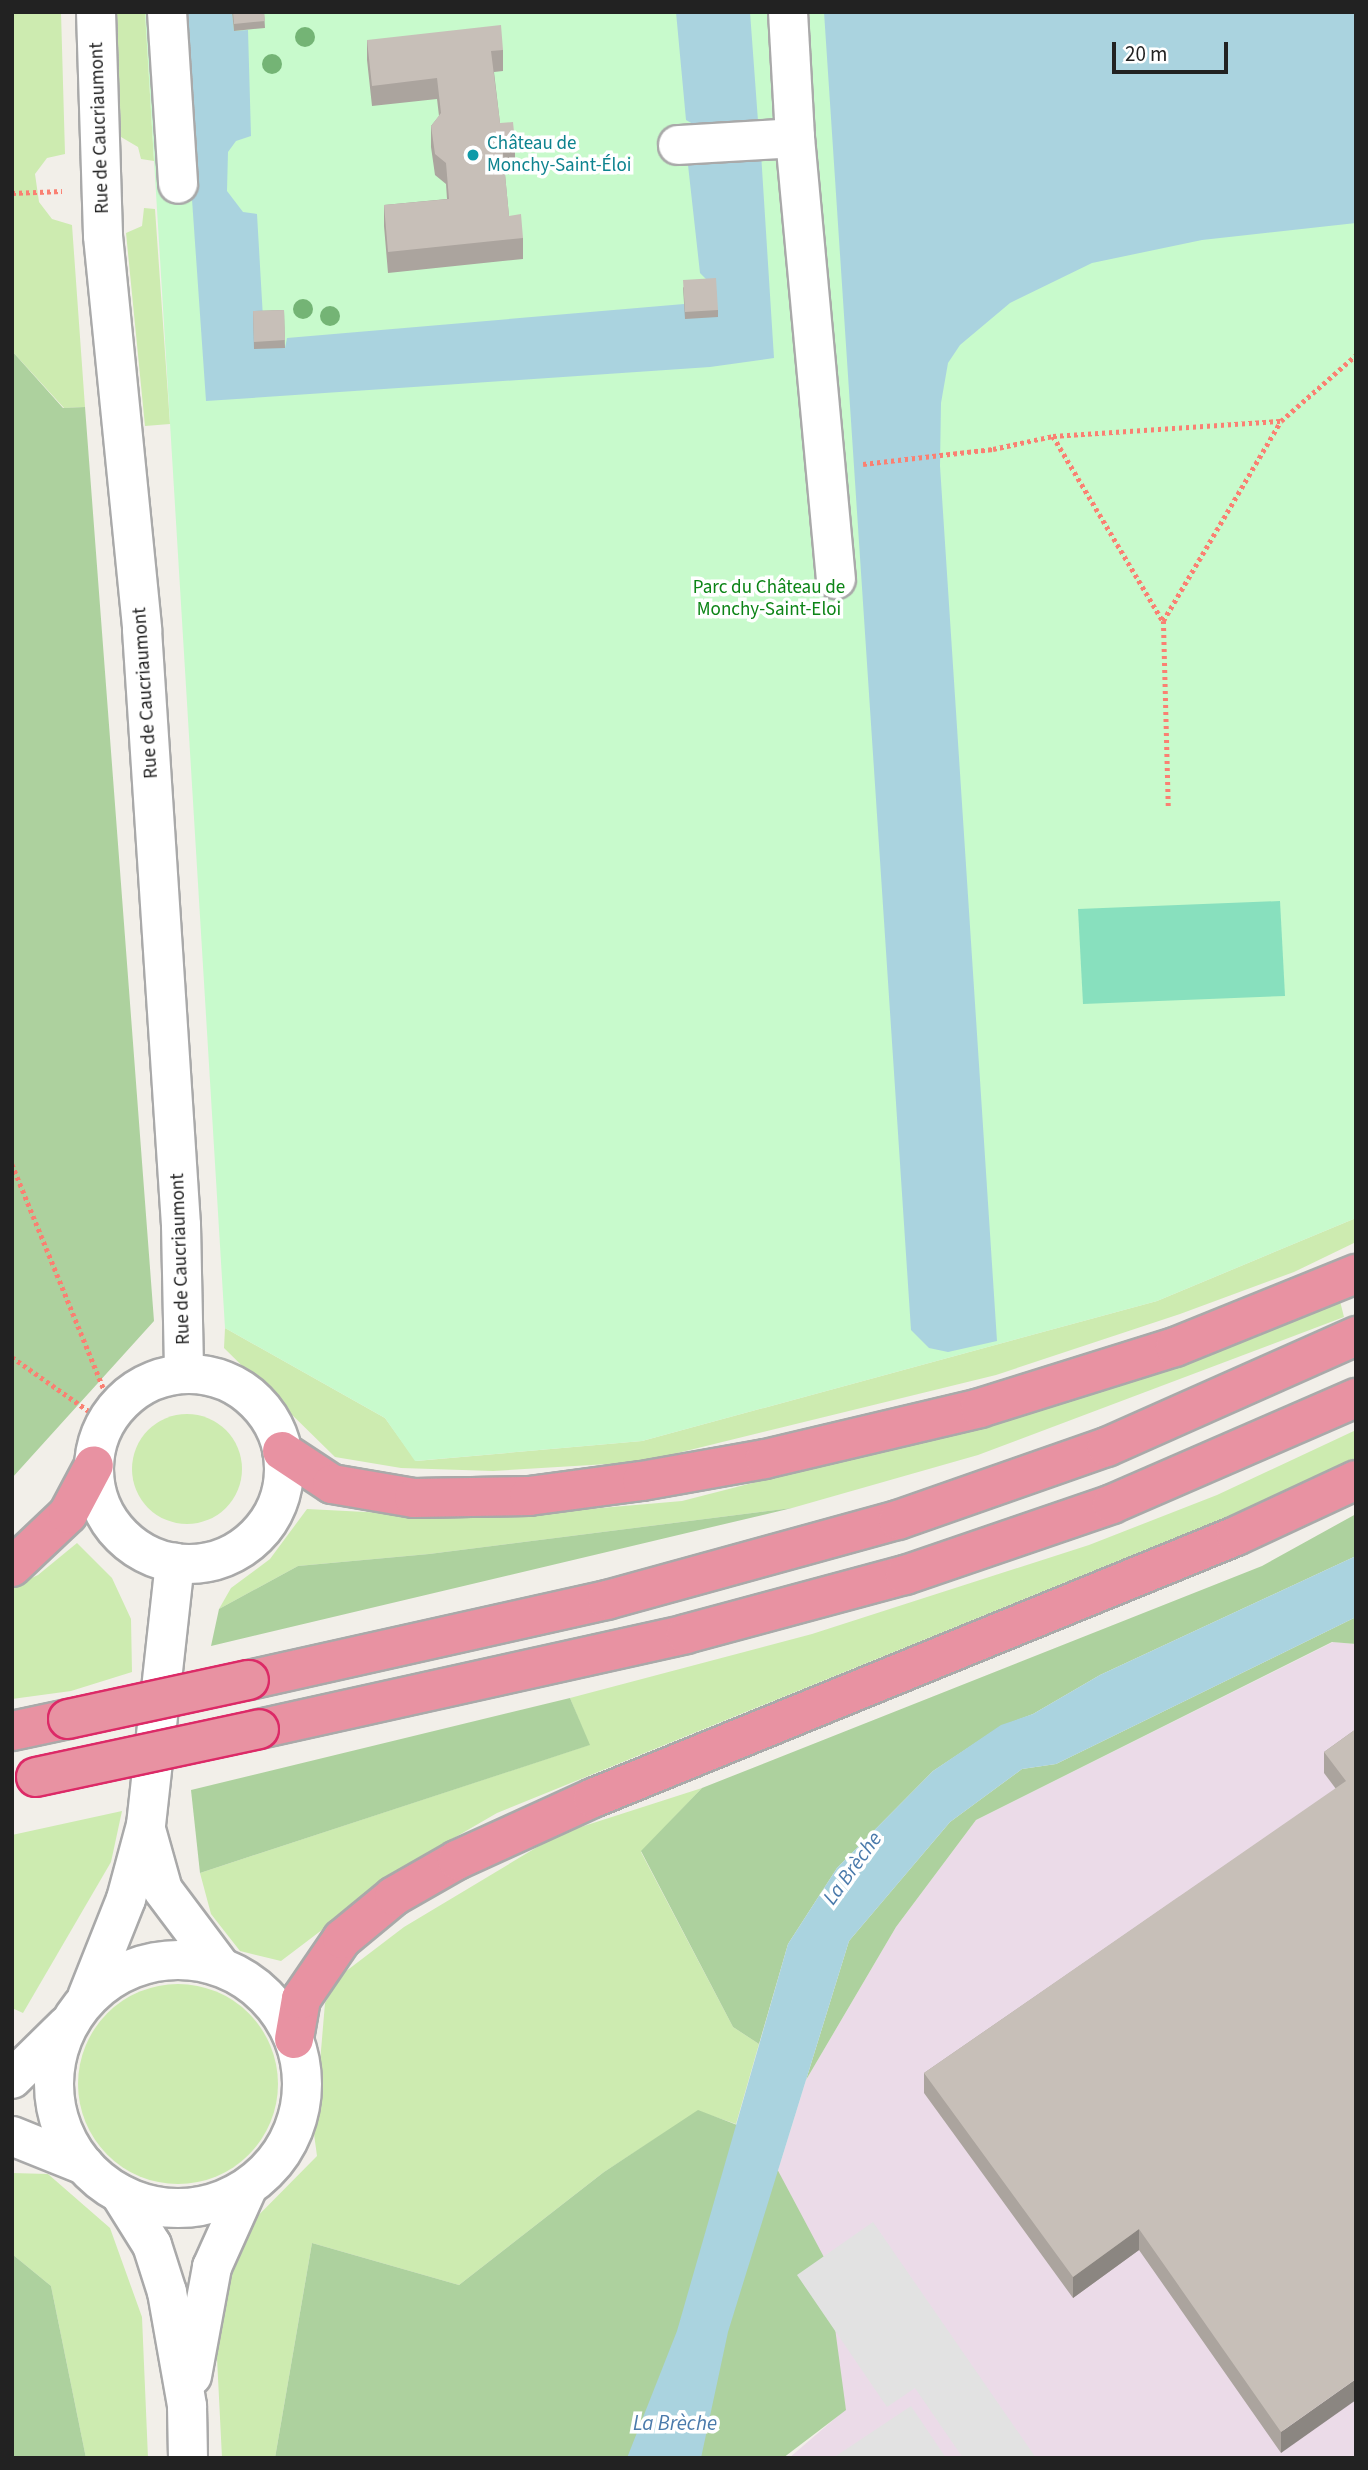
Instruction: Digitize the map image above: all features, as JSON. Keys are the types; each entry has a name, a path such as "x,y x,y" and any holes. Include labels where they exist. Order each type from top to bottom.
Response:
{"highway":[{"path":"282,1451 332,1484 414,1499 528,1496 642,1481 765,1459 969,1411 1175,1347 1356,1274"},
{"path":"12,1731 607,1600 898,1520 1107,1447 1356,1336"},
{"path":"24,1780 686,1634 905,1575 1136,1495 1356,1398"},
{"path":"12,1567 68,1514 94,1465"},
{"path":"294,2039 305,1990 342,1939 394,1896 457,1860 593,1798 1236,1536 1356,1480"}],"street":[{"name":"Rue de Caucriaumont","path":"96,12 101,188 143,643 181,1225 184,1374"},
{"path":"167,12 178,184"},
{"path":"788,12 783,138 836,579"},
{"path":"678,145 783,138"},
{"path":"184,1374 224,1381 247,1394 273,1426 282,1451 281,1493 257,1534 216,1560 175,1563 149,1555 116,1529 97,1492 94,1465 110,1417 145,1385 184,1374"},
{"path":"84,2165 64,2132 54,2096 57,2057 126,1899 146,1825 175,1563"},
{"path":"12,2136 84,2165 121,2194 145,2204 185,2208 211,2204 248,2187 276,2161 295,2127 303,2076 294,2039 265,1994 220,1966 163,1890 146,1825"},
{"path":"12,2079 117,1975 142,1964 181,1959 220,1966"},
{"path":"187,2406 212,2267 248,2187"},
{"path":"121,2194 142,2226 161,2269 187,2406 188,2458"}],"path":[{"path":"12,193 101,188"},
{"path":"1163,621 1281,421 1356,355"},
{"path":"860,464 948,454 1053,436 1281,421"},
{"path":"1053,436 1163,621 1168,806"},
{"path":"12,1164 110,1417"},
{"path":"12,1357 110,1417"}],"shaded area":[{"path":"1333,1642 1356,1644 1356,2458 789,2458 846,2409 775,2180 806,2080 896,1927 976,1820"},
{"path":"873,2222 1036,2458 963,2458 915,2388 887,2407 797,2275"},
{"path":"911,2406 946,2458 833,2458"}],"green space":[{"path":"12,12 61,12 65,154 47,158 35,174 39,202 52,219 72,225 85,407 64,408 12,351"},
{"path":"117,12 145,12 154,161 141,159 138,147 121,137"},
{"name":"Parc du Château de Monchy-Saint-Eloi","path":"145,12 1356,12 1356,1218 1157,1301 642,1441 415,1461 385,1418 225,1328"},
{"path":"144,208 155,209 170,424 145,426 126,233 142,226"},
{"path":"12,351 63,408 85,407 154,1321 12,1478"},
{"path":"1280,901 1285,996 1083,1004 1078,909"},
{"path":"1356,1218 1356,1242 1294,1272 1180,1314 996,1375 641,1462 493,1471 401,1468 335,1457 224,1348 225,1328 385,1418 416,1461 642,1441 1157,1301"},
{"path":"1340,1301 1344,1317 978,1455 792,1508 429,1554 298,1566 219,1609 231,1588 270,1559 307,1509 484,1518 682,1501 901,1445 1153,1368"},
{"path":"187,1414 208,1418 226,1430 238,1448 242,1469 238,1490 226,1508 208,1520 187,1524 166,1520 148,1508 136,1490 132,1469 136,1448 148,1430 166,1418"},
{"path":"1356,1430 1356,1458 1285,1493 497,1813 409,1864 281,1961 240,1951 211,1914 200,1873 589,1745 570,1698 812,1634 1089,1545 1217,1495"},
{"path":"792,1508 211,1646 219,1609 298,1566 429,1554"},
{"path":"1356,1514 1356,1556 1100,1675 1033,1714 1001,1726 933,1771 837,1868 788,1944 759,2044 733,2027 641,1851 702,1788 1262,1566"},
{"path":"77,1543 112,1578 131,1619 132,1672 71,1691 12,1699 12,1587 38,1575"},
{"path":"1356,1617 1356,1644 1332,1642 976,1820 896,1927 806,2080 849,1941 950,1822 1022,1769 1056,1764"},
{"path":"570,1698 590,1745 200,1873 191,1790"},
{"path":"702,1788 641,1852 733,2027 759,2044 736,2124 698,2111 604,2172 459,2285 312,2243 275,2458 222,2458 216,2338 234,2240 317,2156 314,2134 325,2003 341,1975 404,1927 559,1834"},
{"path":"122,1811 111,1862 23,2013 12,2008 12,1835"},
{"path":"178,1984 198,1986 216,1992 249,2013 270,2046 276,2064 276,2104 270,2122 249,2155 216,2176 198,2182 178,2184 158,2182 140,2176 107,2155 86,2122 80,2104 78,2084 80,2064 86,2046 107,2013 140,1992 158,1986"},
{"path":"698,2110 758,2133 826,2261 846,2410 783,2458 275,2458 312,2243 459,2285 604,2172"},
{"path":"12,2173 48,2174 110,2228 142,2317 148,2458 86,2458 51,2286 12,2254"},
{"path":"12,2254 51,2286 86,2458 12,2458"}],"water":[{"path":"179,12 232,12 234,31 248,30 251,136 236,141 228,152 227,191 243,212 257,214 263,318 285,348 287,338 684,304 706,279 700,273 688,165 695,160 693,124 686,120 676,12 750,12 758,121 753,127 761,153 774,358 710,367 206,401"},
{"path":"824,12 1356,12 1356,223 1202,240 1092,263 1010,303 960,345 948,363 941,403 940,466 997,1341 948,1352 929,1348 911,1330"},
{"name":"La Brèche","path":"1356,1556 1356,1617 1056,1764 1022,1769 950,1822 849,1941 728,2332 701,2458 627,2458 677,2331 788,1944 837,1868 933,1771 1001,1725 1033,1714 1100,1675"}],"building":[{"path":"233,12 264,12 265,21 234,24"},
{"name":"Château de Monchy-Saint-Éloi","path":"501,25 503,50 491,51 500,123 513,122 515,142 502,143 509,216 521,214 523,238 388,252 384,205 449,199 446,163 435,154 431,126 441,113 437,78 372,86 367,40"},
{"path":"716,278 718,310 685,312 683,280"},
{"path":"284,310 285,340 254,342 253,311"},
{"path":"1356,1729 1356,2379 1281,2432 1139,2229 1073,2277 924,2073 1346,1781 1324,1752"}],"place":[{"name":"Château de Monchy-Saint-Éloi","path":"473,155"}]}
